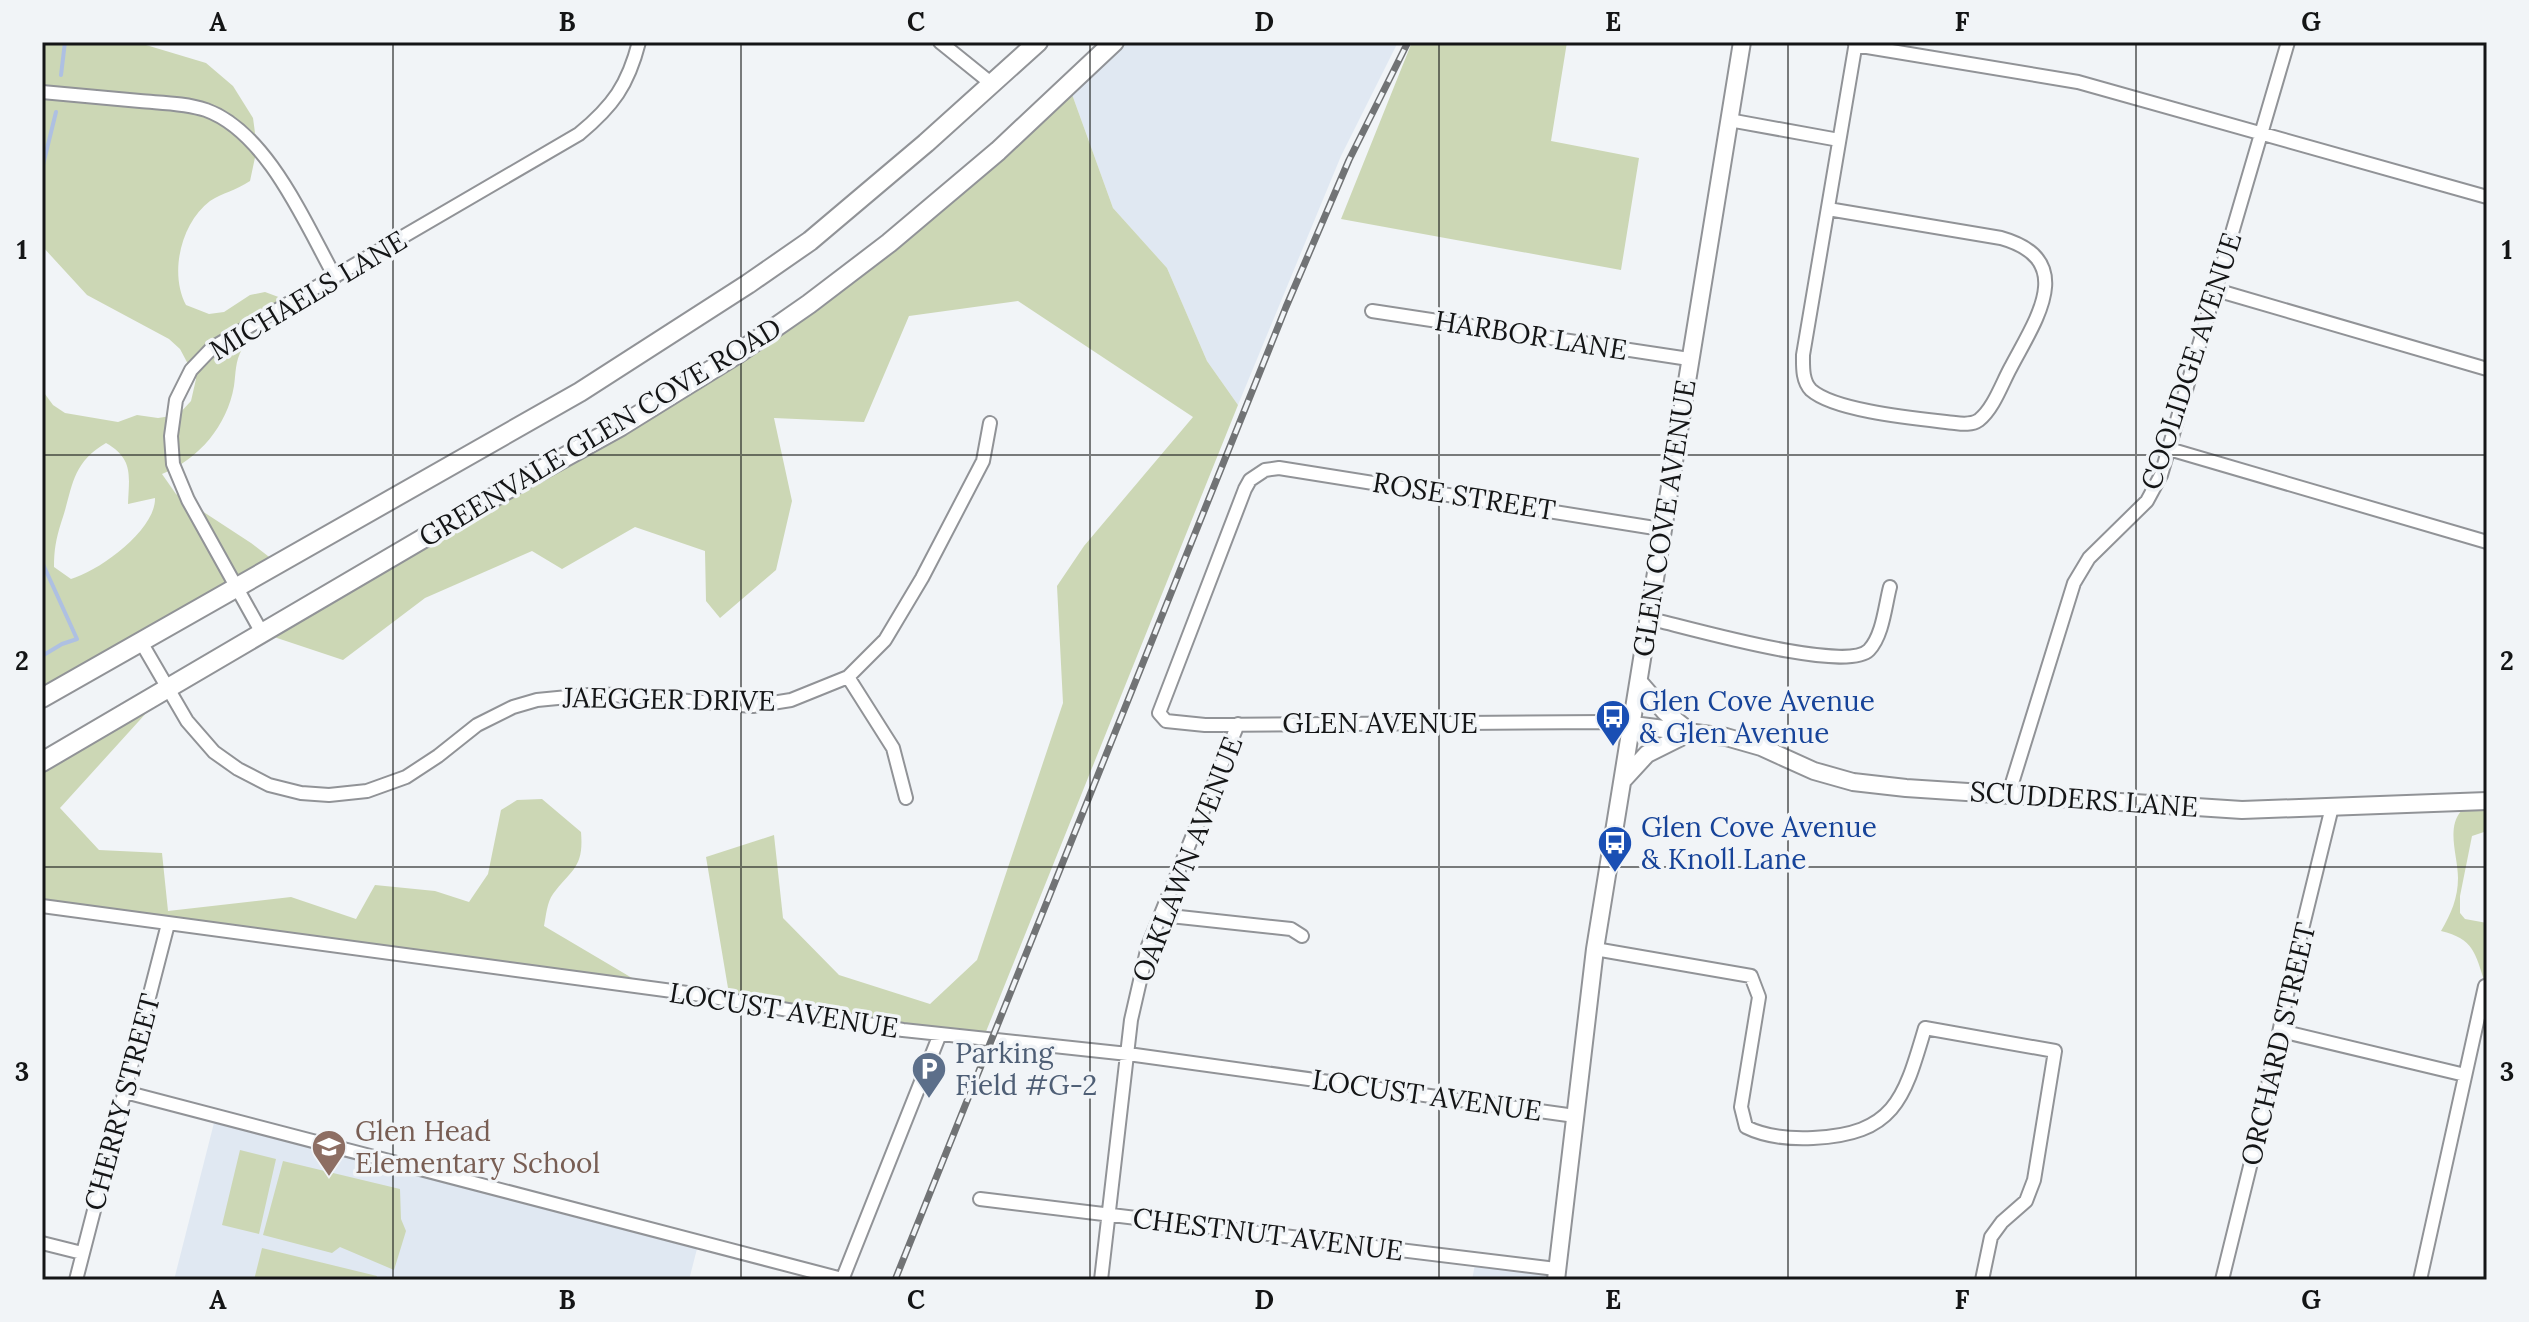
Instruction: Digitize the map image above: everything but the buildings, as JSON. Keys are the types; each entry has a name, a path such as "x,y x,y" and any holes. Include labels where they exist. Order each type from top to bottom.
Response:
{"main road":[{"name":"GREENVALE GLEN COVE ROAD","path":"42,698 580,392 748,284 810,241 1038,42"},
{"name":"GREENVALE GLEN COVE ROAD","path":"42,762 516,484 621,426 773,329 889,243 998,151 1114,42"},
{"name":"GLEN COVE AVENUE","path":"1556,1274 1595,949 1742,42"},
{"path":"1624,779 1647,754 1691,732 1665,712 1639,682"},
{"name":"SCUDDERS LANE","path":"1633,725 1726,737 1761,747 1814,771 1853,782 1906,788 2242,810 2487,801"}],"street":[{"name":"MICHAELS LANE","path":"262,633 188,500 173,464 171,436 176,400 191,370 212,348 579,134 606,112 623,88 639,42"},
{"path":"940,42 992,84"},
{"name":"COOLIDGE AVENUE","path":"2009,793 2074,583 2089,558 2147,501 2161,475 2288,42"},
{"path":"1828,209 2015,242 2025,247 2039,262 2046,280 2041,309 1994,398 1974,423 1878,413 1830,399 1815,392 1805,380 1803,355 1856,44 2078,82 2487,197"},
{"path":"42,92 181,104 208,111 236,127 257,148 287,190 335,277"},
{"path":"1729,120 1839,140"},
{"path":"2216,290 2487,369"},
{"name":"HARBOR LANE","path":"1372,311 1689,359"},
{"name":"JAEGGER DRIVE","path":"141,642 199,738 238,769 269,785 301,793 329,795 367,791 406,777 477,725 513,707 537,700 599,694 753,706 791,700 848,677 885,640 922,578 983,461 990,423"},
{"path":"2169,449 2487,542"},
{"name":"ROSE STREET","path":"1169,688 1245,489 1250,480 1265,470 1279,468 1348,477 1661,529"},
{"path":"1647,618 1760,645 1852,658 1868,651 1873,644 1890,587"},
{"path":"848,677 893,748 906,798"},
{"name":"GLEN AVENUE","path":"1169,688 1159,713 1166,721 1205,725 1606,722 1633,725"},
{"name":"OAKLAWN AVENUE","path":"1101,1280 1131,1020 1140,972 1238,724"},
{"name":"ORCHARD STREET","path":"2222,1280 2332,807"},
{"name":"LOCUST AVENUE","path":"42,906 649,988 940,1034 1128,1054 1575,1116"},
{"path":"1161,915 1291,929 1302,936"},
{"name":"CHERRY STREET","path":"76,1280 168,924"},
{"path":"1595,949 1751,976 1759,997 1741,1107 1746,1127 1759,1133 1797,1139 1839,1136 1856,1133 1875,1123 1890,1111 1903,1094 1925,1028 2055,1051 2034,1180 2026,1201 2002,1222 1991,1237 1982,1280"},
{"path":"2420,1280 2485,986"},
{"path":"2281,1031 2465,1075"},
{"path":"125,1092 842,1280 940,1034"},
{"name":"CHESTNUT AVENUE","path":"980,1199 1556,1274"},
{"path":"42,1243 82,1253"}],"shaded area":[{"path":"1114,42 1398,42 1341,156 1238,405 1207,361 1167,268 1113,208 1069,86"},
{"name":"Glen Head Elementary School","path":"216,1115 699,1241 689,1280 174,1280"},
{"path":"1476,1259 1559,1267 1557,1280 1472,1280"}],"green space":[{"path":"42,42 136,42 206,63 233,86 253,118 257,148 250,181 210,201 200,210 185,235 178,278 186,305 209,314 224,312 250,295 265,292 292,302 246,342 237,363 225,415 209,439 188,460 162,474 176,494 277,563 42,698 42,390 53,405 65,413 118,422 137,415 158,418 178,415 191,401 196,379 180,349 169,339 87,295 42,246","holes":["106,443 115,449 128,469 128,504 155,498 153,510 124,548 83,575 71,579 54,567 54,555 74,478 94,451"]},
{"path":"1412,42 1567,42 1551,141 1639,158 1621,270 1341,219"},
{"path":"1069,86 1113,208 1167,268 1207,361 1238,405 983,1039 730,1000 706,857 774,835 783,918 839,975 930,1004 977,960 1063,703 1057,586 1084,546 1193,417 1018,301 909,316 864,422 774,418 792,501 776,570 720,618 706,601 705,551 635,527 562,569 532,551 425,598 343,660 262,633 809,304"},
{"path":"168,689 60,808 99,850 162,853 168,911 291,897 356,919 375,885 435,891 469,902 488,874 501,810 517,800 542,799 581,832 578,861 551,897 544,926 649,988 42,906 42,762"},
{"path":"2487,810 2487,831 2472,836 2460,896 2460,913 2465,919 2487,923 2485,983 2479,963 2467,943 2441,931 2457,892 2453,834 2457,818 2461,811"},
{"path":"240,1150 276,1159 259,1234 222,1225"},
{"path":"283,1161 400,1189 401,1219 406,1231 394,1270 340,1247 332,1253 263,1235"},
{"path":"262,1248 377,1276 376,1280 254,1280"}],"waterway":[{"path":"61,75 65,42"},
{"path":"42,169 56,112"},
{"path":"42,562 77,639 42,656"}],"railway":[{"path":"895,1280 1286,307 1349,160 1408,42"}],"place":[{"name":"Glen Cove Avenue & Glen Avenue","path":"1613,748"},
{"name":"Glen Cove Avenue & Knoll Lane","path":"1615,874"},
{"name":"Parking Field #G-2","path":"929,1100"},
{"name":"Glen Head Elementary School","path":"329,1178"}]}
